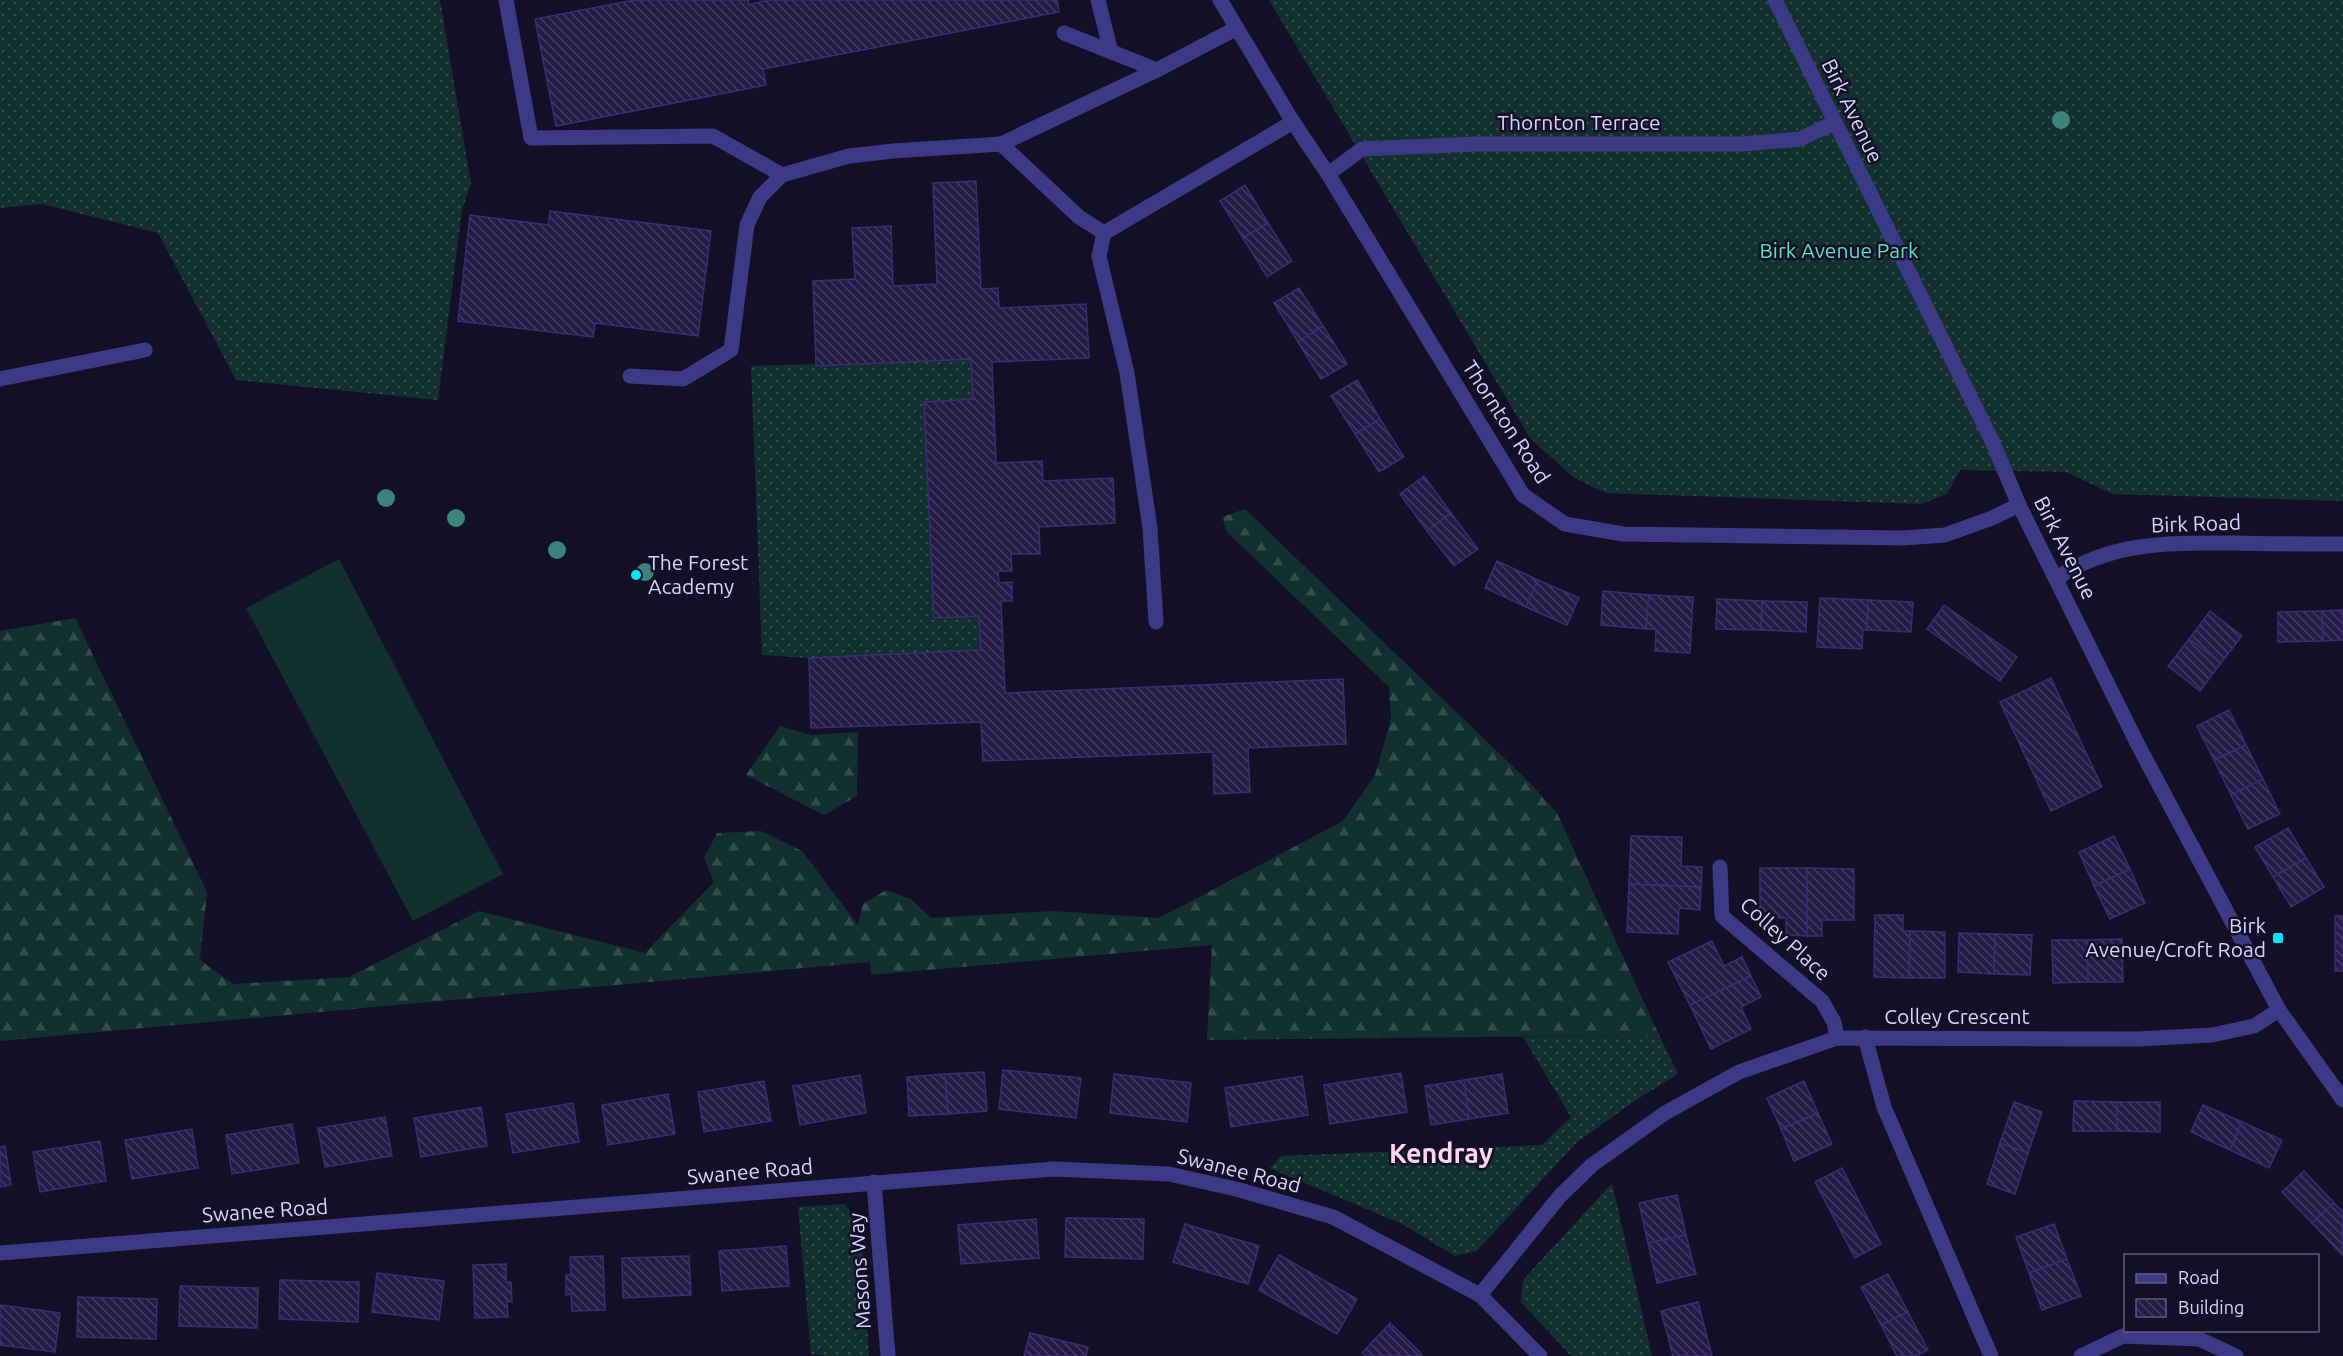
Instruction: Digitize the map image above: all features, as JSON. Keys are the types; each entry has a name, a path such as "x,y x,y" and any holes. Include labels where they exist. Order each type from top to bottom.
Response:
{"street":[{"path":"506,0 531,138 713,136 782,175"},
{"path":"1098,0 1111,52"},
{"name":"Thornton Road","path":"1220,0 1523,495 1565,524 1623,534 1903,538 1945,535 1992,518 2019,505"},
{"name":"Birk Avenue","path":"1775,0 1988,434 2019,505 2138,743 2279,1010 2340,1090"},
{"path":"630,376 683,379 731,350 747,225 760,197 782,175 849,156 1001,144 1156,70 1237,28"},
{"path":"1064,33 1156,70"},
{"path":"1156,622 1150,528 1127,373 1099,256 1104,233 1293,122"},
{"name":"Thornton Terrace","path":"1328,174 1362,150 1476,144 1742,144 1800,139 1834,123"},
{"path":"1001,144 1079,217 1104,233"},
{"path":"0,379 145,350"},
{"name":"Birk Road","path":"2057,578 2075,566 2111,552 2164,542 2343,544"},
{"name":"Colley Place","path":"1720,867 1722,916 1822,1001 1834,1022 1837,1038"},
{"name":"Colley Crescent","path":"1991,1356 1884,1107 1865,1037 2138,1039 2212,1035 2254,1026 2279,1010"},
{"path":"1479,1295 1560,1196 1601,1159 1665,1113 1739,1072 1837,1038 1865,1037"},
{"name":"Swanee Road","path":"0,1253 1054,1169 1169,1174 1236,1189 1333,1217 1479,1295 1540,1356"},
{"name":"Masons Way","path":"874,1182 888,1356"},
{"path":"2081,1356 2123,1336 2199,1339 2236,1356"}],"green space":[{"path":"0,0 440,0 471,184 462,210 438,400 236,380 158,233 42,204 0,208"},
{"name":"Birk Avenue Park","path":"1269,0 2343,0 2343,501 2113,494 2066,472 1960,470 1947,494 1921,504 1606,493 1573,477 1530,438"},
{"path":"971,359 973,399 924,402 934,618 979,616 981,650 809,658 762,655 751,366"},
{"path":"1245,509 1529,782 1557,813 1659,1035 1207,1040 1212,945 871,975 870,962 0,1041 0,631 75,618 207,892 200,960 233,984 349,977 479,911 645,953 714,882 704,858 717,833 761,831 802,851 858,925 863,904 886,890 911,899 931,918 1053,911 1159,918 1343,821 1375,775 1391,719 1389,687 1227,532 1222,517"},
{"path":"339,559 503,874 413,921 246,608"},
{"path":"780,726 811,735 858,732 857,796 824,815 746,775"},
{"path":"1659,1035 1678,1074 1636,1100 1576,1143 1477,1251 1455,1256 1404,1225 1270,1168 1281,1156 1542,1145 1571,1117 1523,1037"},
{"path":"1612,1183 1652,1356 1571,1356 1521,1302 1523,1280"},
{"path":"845,1204 861,1228 869,1356 811,1354 798,1207"}],"building":[{"path":"634,0 748,0 749,5 767,0 1057,0 1059,12 763,69 766,85 556,126 535,19"},
{"path":"976,181 981,289 998,288 999,308 1086,304 1089,358 992,362 996,463 1042,461 1043,481 1113,478 1115,523 1039,527 1040,554 1011,554 1012,571 998,571 999,583 1012,582 1012,601 1001,601 1005,693 1343,679 1346,744 1248,748 1250,792 1214,794 1213,752 983,761 981,722 811,728 809,658 981,650 979,616 934,618 924,402 973,399 971,359 816,366 813,281 855,279 852,228 891,226 893,286 937,284 933,183"},
{"path":"1245,185 1268,223 1243,238 1220,201"},
{"path":"550,211 711,231 698,336 595,323 593,337 458,321 470,215 548,225"},
{"path":"1268,223 1292,261 1267,277 1243,238"},
{"path":"1299,288 1323,326 1298,342 1274,303"},
{"path":"1323,326 1347,364 1321,379 1298,342"},
{"path":"1357,380 1380,419 1355,434 1331,396"},
{"path":"1380,419 1404,457 1379,472 1355,434"},
{"path":"1424,476 1451,513 1427,531 1400,494"},
{"path":"1451,513 1478,549 1454,566 1427,531"},
{"path":"1497,561 1538,580 1526,607 1485,588"},
{"path":"1538,580 1579,598 1567,625 1526,607"},
{"path":"1603,591 1649,595 1646,629 1601,625"},
{"path":"1649,595 1693,597 1690,653 1655,651 1656,629 1646,629"},
{"path":"1820,598 1868,600 1867,630 1863,630 1862,649 1817,647"},
{"path":"1717,599 1762,601 1761,630 1716,629"},
{"path":"1868,600 1913,602 1911,632 1867,630"},
{"path":"1762,601 1807,602 1806,632 1761,630"},
{"path":"1944,605 2017,657 2000,681 1927,629"},
{"path":"2343,610 2343,640 2323,641 2322,611"},
{"path":"2210,611 2242,636 2221,663 2189,639"},
{"path":"2322,611 2323,641 2278,642 2278,612"},
{"path":"2189,639 2221,663 2200,691 2168,666"},
{"path":"2051,678 2102,787 2051,811 2000,702"},
{"path":"2229,710 2246,745 2214,760 2197,726"},
{"path":"2246,745 2263,779 2231,795 2214,760"},
{"path":"2263,779 2280,814 2248,829 2231,795"},
{"path":"2288,828 2306,858 2273,877 2255,847"},
{"path":"1631,836 1682,837 1681,866 1702,867 1701,887 1629,884"},
{"path":"2114,836 2130,869 2094,886 2079,852"},
{"path":"2306,858 2324,887 2291,907 2273,877"},
{"path":"1760,868 1807,868 1807,936 1786,935 1786,918 1760,917"},
{"path":"1807,868 1854,869 1854,920 1822,920 1822,936 1807,936"},
{"path":"2130,869 2145,903 2110,919 2094,886"},
{"path":"1629,884 1701,887 1700,910 1679,908 1678,934 1627,932"},
{"path":"1875,915 1903,915 1903,931 1910,931 1909,978 1874,977"},
{"path":"2335,916 2343,916 2343,971 2335,971"},
{"path":"1910,931 1945,932 1945,978 1909,978"},
{"path":"1959,933 1995,934 1994,974 1958,972"},
{"path":"1995,934 2032,935 2030,975 1994,974"},
{"path":"2122,939 2123,982 2088,982 2087,940"},
{"path":"2052,940 2087,940 2088,982 2053,983"},
{"path":"1712,941 1724,966 1742,957 1751,976 1690,1005 1668,962"},
{"path":"1751,976 1761,997 1741,1007 1751,1029 1711,1049 1690,1005"},
{"path":"1003,1070 1081,1078 1076,1118 999,1109"},
{"path":"984,1072 987,1111 948,1114 945,1074"},
{"path":"1401,1073 1407,1112 1330,1124 1324,1085"},
{"path":"945,1074 948,1114 909,1116 907,1077"},
{"path":"1114,1074 1191,1083 1187,1122 1110,1113"},
{"path":"1502,1074 1508,1113 1469,1119 1464,1080"},
{"path":"860,1075 866,1113 800,1125 793,1086"},
{"path":"1302,1076 1308,1115 1231,1127 1225,1088"},
{"path":"1464,1080 1469,1119 1431,1125 1425,1086"},
{"path":"764,1081 771,1121 704,1132 698,1092"},
{"path":"1804,1081 1818,1113 1781,1129 1767,1098"},
{"path":"668,1094 675,1134 608,1145 602,1105"},
{"path":"2074,1101 2117,1102 2117,1131 2073,1131"},
{"path":"2014,1102 2042,1112 2028,1153 2000,1143"},
{"path":"2117,1102 2160,1102 2160,1132 2117,1131"},
{"path":"573,1103 579,1142 513,1153 506,1114"},
{"path":"2203,1105 2242,1122 2230,1150 2191,1132"},
{"path":"481,1107 487,1146 421,1157 414,1118"},
{"path":"1818,1113 1832,1144 1794,1161 1781,1129"},
{"path":"385,1117 392,1156 325,1167 318,1128"},
{"path":"2242,1122 2282,1140 2269,1168 2230,1150"},
{"path":"292,1124 299,1163 232,1174 226,1135"},
{"path":"192,1129 198,1168 132,1179 125,1140"},
{"path":"100,1141 106,1181 40,1192 33,1152"},
{"path":"2000,1143 2028,1153 2015,1194 1987,1184"},
{"path":"5,1146 11,1185 0,1187 0,1147"},
{"path":"1842,1168 1881,1244 1855,1258 1815,1182"},
{"path":"2304,1171 2334,1203 2312,1223 2282,1192"},
{"path":"1677,1195 1686,1235 1648,1243 1639,1203"},
{"path":"2334,1203 2343,1212 2342,1255 2312,1223"},
{"path":"1066,1218 1144,1219 1143,1259 1065,1257"},
{"path":"1036,1219 1039,1258 961,1264 958,1225"},
{"path":"1185,1224 1259,1246 1248,1284 1173,1262"},
{"path":"2054,1224 2067,1259 2029,1273 2016,1237"},
{"path":"1686,1235 1696,1274 1657,1283 1648,1243"},
{"path":"786,1246 789,1286 722,1291 719,1251"},
{"path":"1279,1255 1357,1299 1337,1334 1259,1290"},
{"path":"603,1256 605,1310 572,1311 571,1294 566,1295 566,1275 571,1275 570,1257"},
{"path":"689,1256 691,1295 623,1298 622,1258"},
{"path":"2067,1259 2081,1296 2042,1310 2029,1273"},
{"path":"506,1264 506,1282 511,1282 512,1302 507,1301 508,1317 475,1318 473,1265"},
{"path":"377,1273 444,1281 439,1320 372,1312"},
{"path":"1888,1274 1908,1312 1881,1325 1861,1287"},
{"path":"280,1280 359,1282 358,1322 279,1319"},
{"path":"180,1286 258,1288 257,1328 179,1326"},
{"path":"78,1297 157,1299 156,1339 77,1337"},
{"path":"1698,1302 1712,1356 1673,1356 1661,1311"},
{"path":"0,1305 60,1313 55,1352 0,1345"},
{"path":"1908,1312 1928,1350 1916,1356 1897,1356 1881,1325"},
{"path":"1390,1323 1422,1354 1420,1356 1366,1356 1362,1353"},
{"path":"1030,1333 1088,1347 1086,1356 1024,1356"}],"place":[{"name":"The Forest Academy","path":"636,575"},
{"name":"Birk Avenue/Croft Road","path":"2278,938"}],"district":[{"name":"Kendray","path":"1441,1154"}]}
